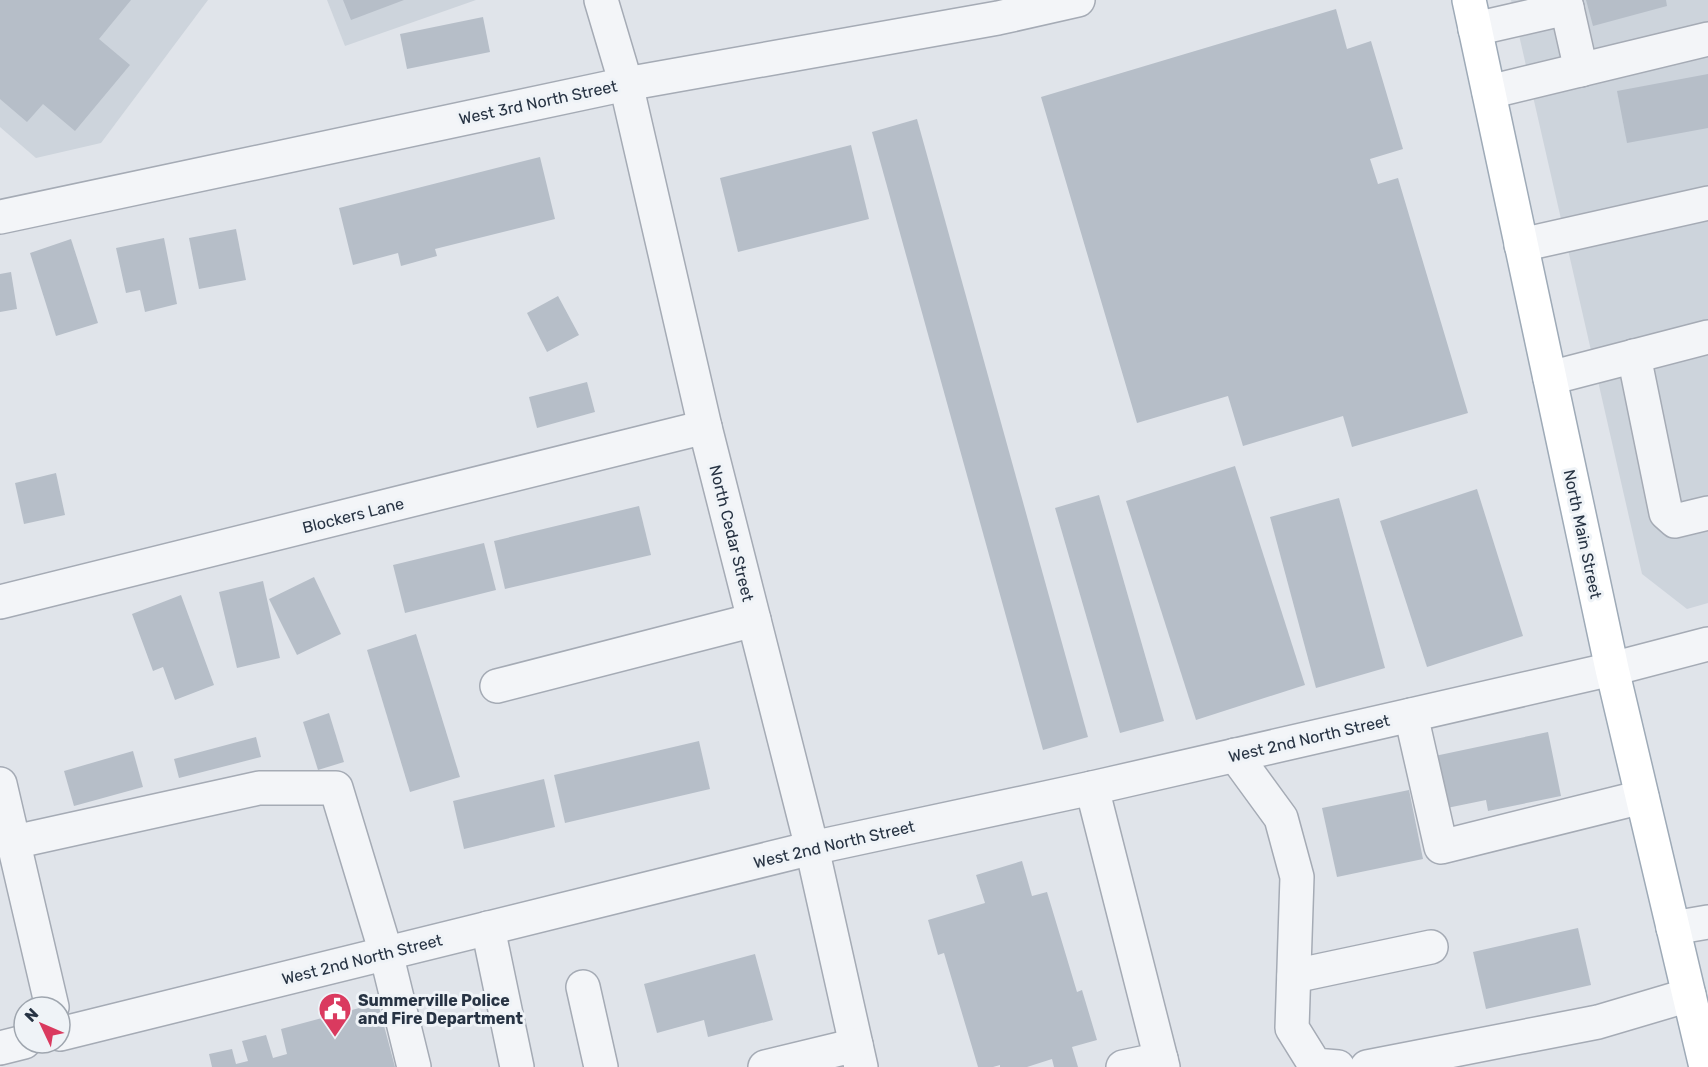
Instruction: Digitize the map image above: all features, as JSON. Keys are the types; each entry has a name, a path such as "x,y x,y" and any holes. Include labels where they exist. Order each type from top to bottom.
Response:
{"main road":[{"name":"North Main Street","path":"1472,14 1612,669 1706,1067"}],"street":[{"name":"North Cedar Street","path":"601,0 626,84 705,428 812,848 859,1056"},
{"name":"West 3rd North Street","path":"0,217 626,84 995,9 1078,0"},
{"path":"1472,14 1566,4 1581,70"},
{"path":"1489,92 1708,39"},
{"path":"1521,244 1708,203"},
{"path":"1550,378 1708,336"},
{"path":"1634,356 1666,513 1675,521 1708,513"},
{"name":"Blockers Lane","path":"0,602 705,428"},
{"path":"497,686 754,620"},
{"name":"West 2nd North Street","path":"72,1031 812,848 1092,788 1612,669 1708,644"},
{"path":"1411,715 1441,848 1642,797"},
{"path":"1235,755 1281,818 1297,878 1292,1028 1315,1065 1338,1067"},
{"path":"0,784 49,995"},
{"path":"14,842 259,788 336,788 386,953 414,1067"},
{"path":"1092,788 1162,1063 1123,1067"},
{"path":"1673,928 1708,921"},
{"path":"488,928 518,1067"},
{"path":"1294,976 1431,947"},
{"path":"583,987 601,1067"},
{"path":"1367,1067 1598,1022 1689,996"},
{"path":"765,1067 859,1056"}],"shaded area":[{"path":"0,0 208,0 101,143 36,158 0,127"},
{"path":"327,0 476,0 345,46"},
{"path":"1511,0 1708,0 1708,603 1687,609 1642,574"}],"building":[{"path":"0,0 131,0 99,39 130,65 75,131 43,104 27,122 0,99"},
{"path":"343,0 404,0 351,20"},
{"path":"1586,0 1666,0 1667,6 1593,26"},
{"path":"1336,9 1347,49 1371,41 1403,149 1370,159 1378,184 1398,178 1468,413 1352,447 1343,416 1243,446 1228,396 1137,423 1041,97"},
{"path":"483,17 490,52 407,69 400,34"},
{"path":"1708,74 1708,128 1627,143 1617,91"},
{"path":"917,119 1088,737 1043,750 872,132"},
{"path":"851,145 869,219 738,252 720,178"},
{"path":"540,157 555,219 435,249 437,256 401,266 398,253 353,265 339,208"},
{"path":"236,229 246,280 199,289 189,238"},
{"path":"164,238 177,304 145,312 140,290 126,293 116,248"},
{"path":"71,239 98,323 56,336 30,253"},
{"path":"11,272 17,309 0,312 0,274"},
{"path":"558,296 579,335 547,352 527,313"},
{"path":"587,382 595,412 537,428 529,397"},
{"path":"1235,466 1305,685 1196,720 1126,501"},
{"path":"56,473 65,515 24,524 15,483"},
{"path":"1477,489 1523,636 1427,667 1380,521"},
{"path":"1099,495 1164,721 1120,733 1055,508"},
{"path":"1339,498 1385,668 1316,688 1270,517"},
{"path":"639,506 651,555 505,589 494,541"},
{"path":"484,543 496,590 405,613 393,565"},
{"path":"314,577 341,634 297,655 269,599"},
{"path":"263,581 280,658 237,668 219,592"},
{"path":"181,595 214,685 175,700 163,667 153,671 132,614"},
{"path":"416,634 460,777 410,792 367,650"},
{"path":"329,713 344,762 318,770 303,722"},
{"path":"1548,732 1561,796 1488,811 1486,800 1442,809 1430,757"},
{"path":"256,737 261,757 179,778 174,759"},
{"path":"699,741 710,789 565,823 554,775"},
{"path":"133,751 143,787 74,806 64,771"},
{"path":"544,779 555,827 464,849 453,801"},
{"path":"1409,790 1423,859 1337,877 1322,808"},
{"path":"1022,861 1032,896 1047,892 1077,992 1082,990 1097,1040 1072,1047 1078,1067 1054,1067 1052,1059 1027,1067 1000,1067 1000,1065 978,1067 944,953 938,955 928,920 985,903 976,875"},
{"path":"1578,928 1591,985 1486,1009 1473,952"},
{"path":"755,954 773,1020 708,1037 704,1020 657,1033 644,984"},
{"name":"Summerville Police and Fire Department","path":"378,1003 395,1067 212,1067 209,1054 232,1049 236,1064 248,1061 242,1041 266,1035 273,1058 287,1054 281,1029"}],"place":[{"name":"Summerville Police and Fire Department","path":"335,1038"}]}
